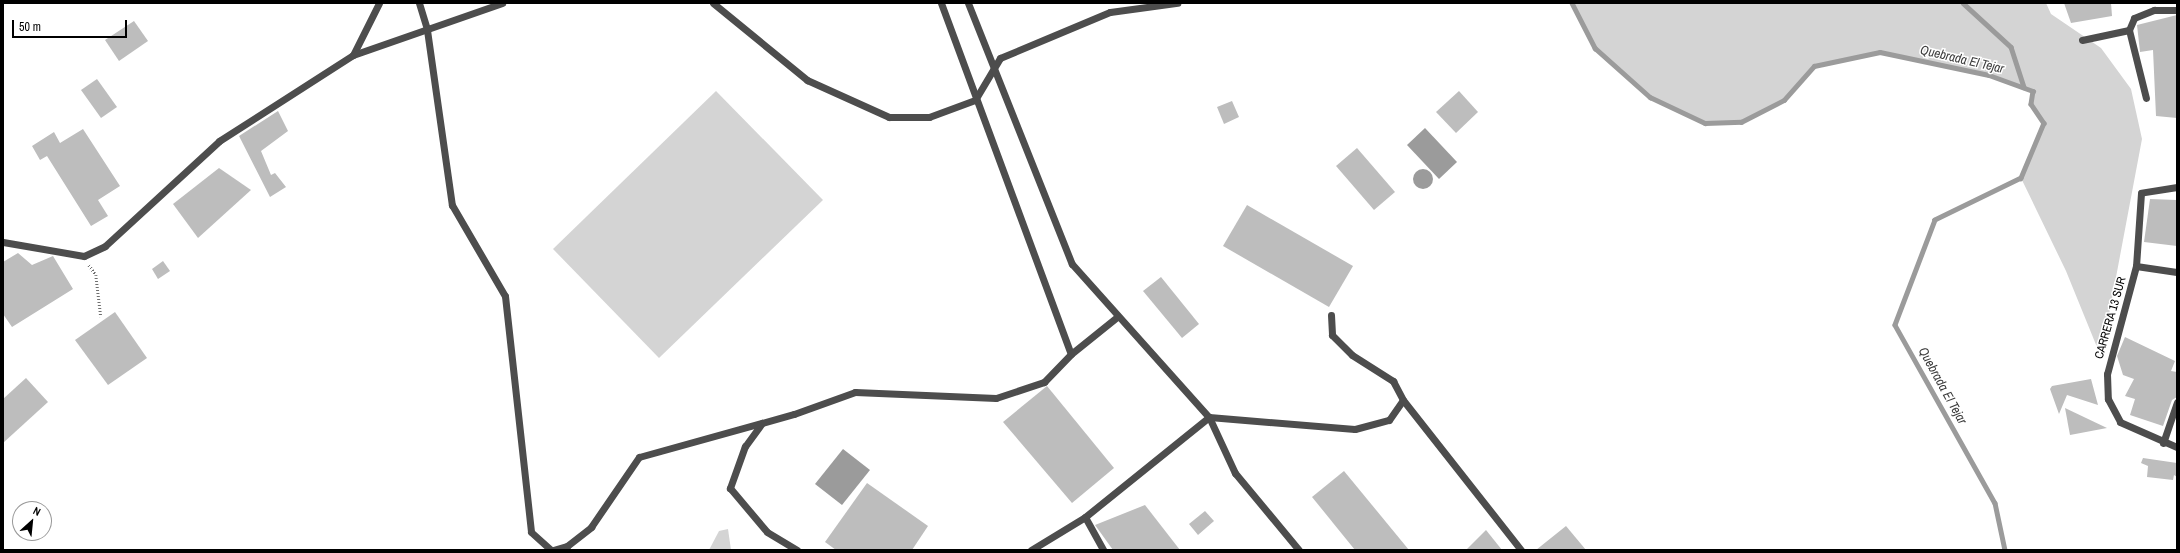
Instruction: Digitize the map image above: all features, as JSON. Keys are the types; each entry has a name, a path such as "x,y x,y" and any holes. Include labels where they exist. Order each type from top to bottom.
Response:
{"street":[{"path":"353,55 379,3"},
{"path":"419,3 428,30 452,205 505,296 531,532 552,550 567,546 591,527 639,457 762,423 855,392 996,398 1044,382 1071,354 1117,317"},
{"path":"3,242 84,256 105,246 219,141 353,55 502,3"},
{"path":"712,3 807,80 889,117 929,117 975,100 993,65 1000,58 1110,12 1177,3"},
{"path":"941,3 975,100 1071,354"},
{"path":"968,3 1072,264 1117,317 1209,417 1235,473 1299,550"},
{"path":"2146,98 2129,30 2134,18 2154,10 2177,10"},
{"path":"2082,40 2129,30"},
{"name":"CARRERA 13 SUR","path":"2163,443 2120,422 2108,399 2107,374 2136,266 2141,193 2177,187"},
{"path":"2136,266 2177,272"},
{"path":"1331,315 1332,335 1352,355 1393,380 1403,400 1521,550"},
{"path":"1031,550 1085,517 1209,417 1355,429 1389,420 1403,400"},
{"path":"2177,402 2163,443 2177,447"},
{"path":"762,423 745,446 730,488 767,532 797,550"},
{"path":"1085,517 1103,550"}],"path":[{"path":"84,256 96,275 101,317"}],"shaded area":[{"path":"1572,3 2046,3 2051,14 2101,48 2131,89 2142,139 2101,357 2066,271 2021,178 2044,123 2033,107 2033,91 1989,75 1880,52 1814,66 1784,100 1741,122 1705,123 1650,97 1595,48"},
{"path":"716,91 823,200 659,358 553,249"},
{"path":"1425,128 1457,162 1439,179 1407,145"},
{"path":"1423,169 1430,172 1433,179 1430,186 1423,189 1416,186 1413,179 1416,172"},
{"path":"843,449 870,470 842,505 815,484"},
{"path":"728,529 731,550 709,550 719,531"}],"building":[{"path":"2064,3 2111,3 2112,16 2071,23"},
{"path":"2177,15 2177,118 2156,116 2153,50 2140,52 2137,25"},
{"path":"134,21 148,41 119,61 105,40"},
{"path":"97,79 117,107 101,118 81,90"},
{"path":"1459,91 1478,112 1456,133 1436,112"},
{"path":"1232,101 1239,117 1224,124 1217,107"},
{"path":"278,111 288,131 261,151 271,175 275,173 286,187 270,197 239,136"},
{"path":"83,129 120,186 98,200 108,216 91,226 47,156 40,160 32,146 54,132 60,143"},
{"path":"1357,148 1395,192 1374,210 1336,166"},
{"path":"219,168 251,190 198,238 173,204"},
{"path":"2150,199 2177,200 2177,246 2144,242"},
{"path":"1247,205 1353,266 1329,307 1223,246"},
{"path":"18,253 32,265 53,256 73,289 12,327 3,314 3,262"},
{"path":"163,261 170,271 158,279 152,269"},
{"path":"1161,277 1199,324 1182,338 1143,291"},
{"path":"115,312 147,358 108,385 75,340"},
{"path":"2125,337 2175,361 2171,371 2177,372 2177,397 2172,400 2163,426 2130,415 2135,399 2125,396 2134,379 2123,375 2117,356"},
{"path":"26,378 48,402 3,443 3,399"},
{"path":"2091,379 2098,405 2067,395 2059,414 2050,389 2052,386"},
{"path":"1047,386 1114,468 1072,503 1003,422"},
{"path":"2065,408 2107,428 2070,435"},
{"path":"2143,458 2177,463 2177,477 2174,475 2173,480 2147,477 2148,466 2141,463"},
{"path":"1344,471 1409,550 1355,550 1312,497"},
{"path":"867,483 928,526 912,550 836,550 825,542"},
{"path":"1145,505 1180,550 1113,550 1095,525"},
{"path":"1205,511 1214,521 1198,535 1189,524"},
{"path":"1566,526 1586,550 1536,550"},
{"path":"1486,530 1502,550 1466,550"}],"waterway":[{"name":"Quebrada El Tejar","path":"1572,3 1595,48 1650,97 1705,123 1741,122 1784,100 1814,66 1880,52 1989,75 2033,91 2031,104 2044,123 2021,178 1935,220 1895,325 1995,503 2005,550"},
{"path":"1963,3 2011,47 2024,87"}]}
